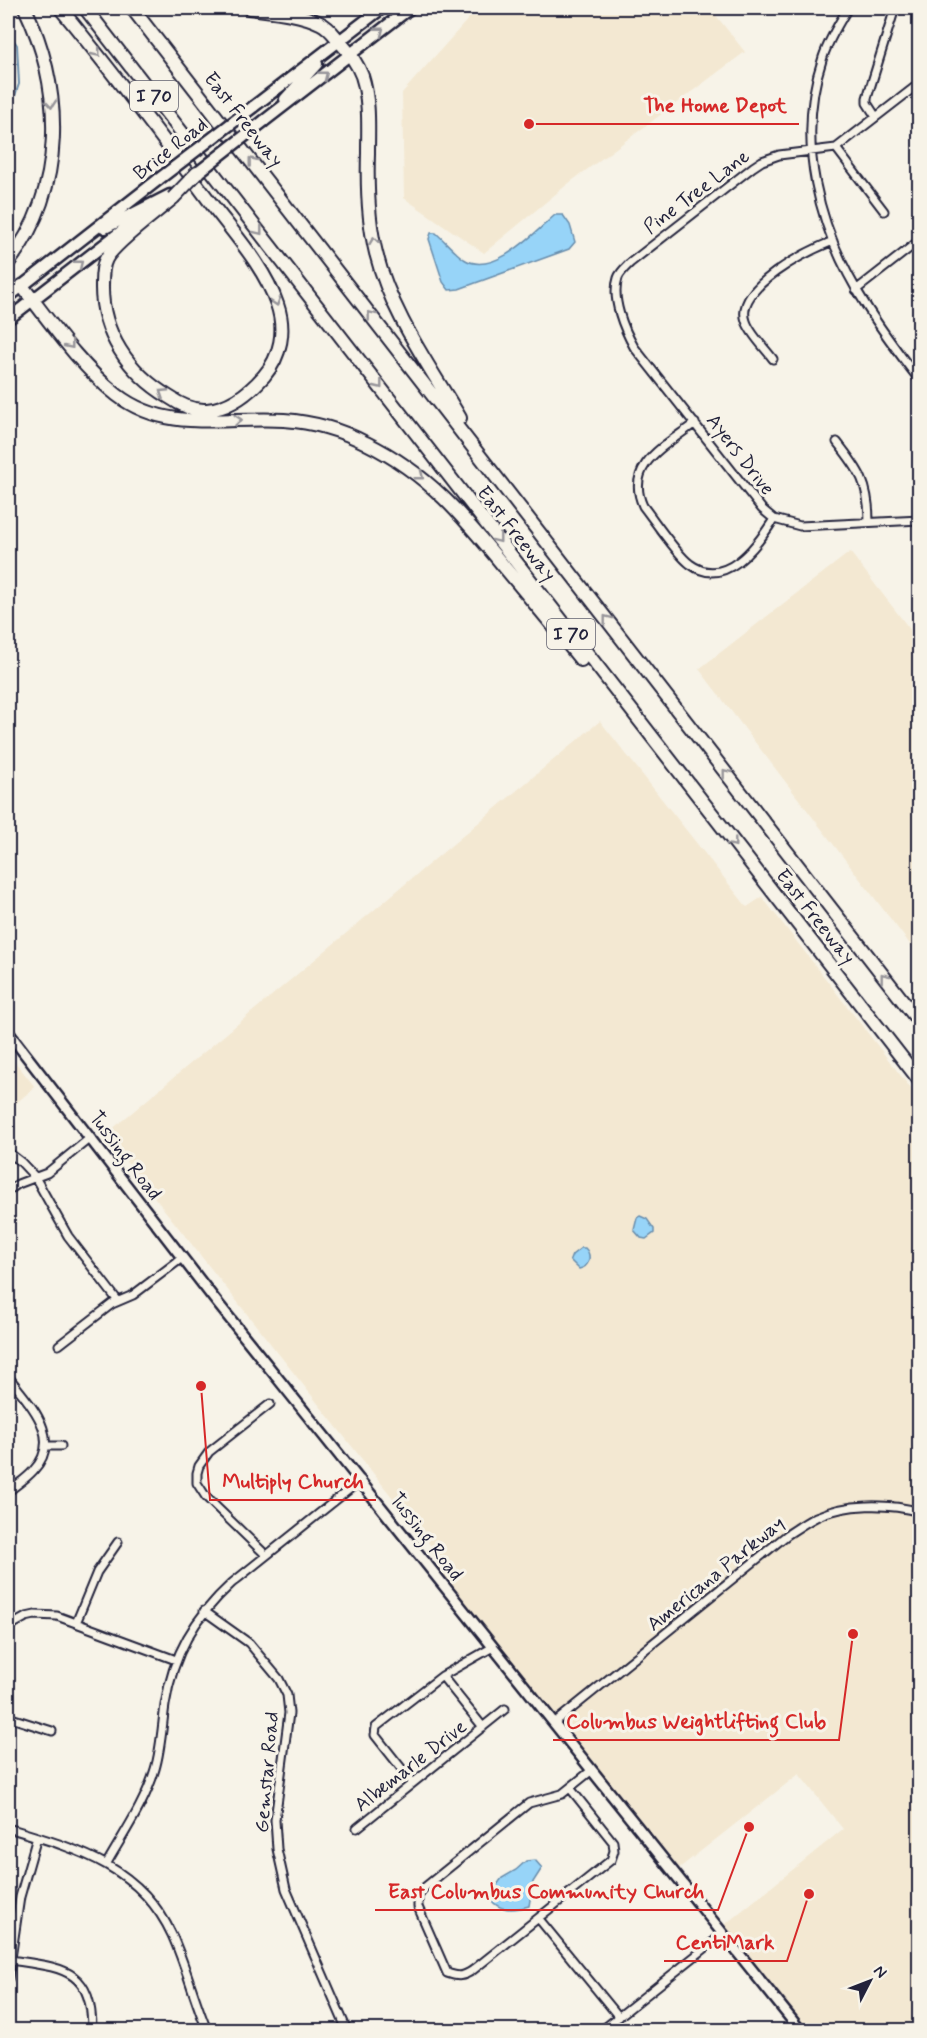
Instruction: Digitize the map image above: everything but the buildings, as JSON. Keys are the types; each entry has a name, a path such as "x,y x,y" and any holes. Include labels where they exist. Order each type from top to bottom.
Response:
{"highway":[{"path":"8,263 18,250 45,191 51,172 54,144 50,90 44,59 25,8"},
{"path":"60,8 148,117 247,252 264,275 278,306 282,339 268,371 251,390 232,403 206,410 189,407 176,401 149,384 136,372 115,343 104,309 102,275 105,259 116,246 171,196 196,173"},
{"name":"East Freeway","path":"85,8 920,1081"},
{"name":"East Freeway","path":"132,8 920,1023"},
{"path":"249,8 314,21 330,29 351,54 361,75 367,102 370,218 375,252 386,286 401,317 485,461"},
{"path":"22,286 100,380 118,396 140,407 157,414 188,420 214,422 285,420 313,424 366,442 418,474 445,497 469,523 642,736 711,815"}],"main road":[{"name":"Brice Road","path":"8,297 382,8"},
{"name":"Brice Road","path":"196,173 410,8"},
{"name":"Brice Road","path":"264,121 339,40"},
{"name":"Brice Road","path":"81,240 171,196"},
{"name":"Brice Road","path":"8,319 171,196"},
{"name":"Tussing Road","path":"8,1032 182,1258 800,2031"}],"street":[{"path":"848,8 824,55 815,84 810,114 810,151 817,190 833,241 856,290 889,340 919,379"},
{"path":"876,117 867,103 867,98 895,8"},
{"path":"885,211 836,148 920,83"},
{"name":"Pine Tree Lane","path":"618,282 622,272 630,263 753,167 771,157 836,148"},
{"path":"856,290 920,240"},
{"path":"773,359 748,326 744,315 746,302 752,292 800,255 833,241"},
{"name":"Ayers Drive","path":"618,282 620,316 630,339 762,509 774,519 800,526 920,520"},
{"path":"695,423 649,459 642,467 637,484 643,506 685,561 704,572 729,568 753,549 774,519"},
{"path":"837,442 861,475 866,487 869,522"},
{"path":"8,1191 47,1173 90,1138"},
{"path":"8,1152 35,1177 68,1236 118,1301"},
{"path":"59,1345 118,1301 133,1295 182,1258"},
{"path":"8,1376 41,1420 45,1446 34,1470 8,1492"},
{"path":"266,1555 200,1490 197,1473 209,1452 270,1404"},
{"path":"45,1446 61,1446"},
{"path":"107,1863 139,1809 151,1783 158,1758 165,1704 176,1660 195,1623 232,1583 361,1480"},
{"name":"Americana Parkway","path":"554,1723 787,1535 816,1517 844,1509 874,1506 920,1512"},
{"path":"76,1623 97,1572 117,1542"},
{"name":"Gemstar Road","path":"204,1611 249,1643 279,1679 287,1695 289,1713 275,1820 276,1849 286,1889 347,2031"},
{"path":"8,1626 35,1615 57,1616 176,1660"},
{"path":"413,1783 375,1735 375,1730 442,1676 493,1647"},
{"name":"Albemarle Drive","path":"442,1676 483,1727"},
{"name":"Albemarle Drive","path":"357,1828 506,1709"},
{"path":"8,1717 52,1731"},
{"path":"570,1788 613,1842 614,1851 610,1860 473,1970 464,1976 447,1973 418,1907 418,1896 425,1887 529,1803 562,1794 592,1770"},
{"path":"8,1828 65,1845 107,1863 135,1885 162,1916 180,1954 207,2031"},
{"path":"8,1979 20,1897 37,1837"},
{"path":"539,1919 619,2017"},
{"path":"603,2031 723,1934"},
{"path":"11,1960 58,1968 73,1976 88,1997 91,2006 92,2031"}],"shaded area":[{"path":"478,8 710,8 745,52 569,183 484,253 404,198 402,93"},
{"path":"850,552 919,641 919,956 699,669"},
{"path":"600,721 747,907 762,897 919,1099 919,2030 805,2030 723,1926 843,1829 799,1774 678,1869 435,1567 442,1560 105,1135"},
{"path":"8,1053 35,1087 8,1110"}],"water":[{"path":"555,215 563,215 570,225 575,242 569,249 459,289 449,290 443,282 429,239 431,233 436,233 464,259 475,263 488,263 513,250"},
{"path":"640,1216 647,1219 654,1229 654,1233 646,1239 641,1238 634,1230 637,1218"},
{"path":"581,1248 585,1248 589,1257 586,1266 579,1269 570,1260 572,1255"},
{"path":"535,1860 542,1868 533,1882 529,1906 506,1909 496,1905 489,1896 502,1878 526,1861"}],"waterway":[{"path":"8,32 17,45 19,84 8,116"}],"place":[{"name":"The Home Depot","path":"529,124"},
{"name":"Multiply Church","path":"201,1386"},
{"name":"Columbus Weightlifting Club","path":"853,1634"},
{"name":"East Columbus Community Church","path":"749,1827"},
{"name":"CentiMark","path":"809,1894"}]}
